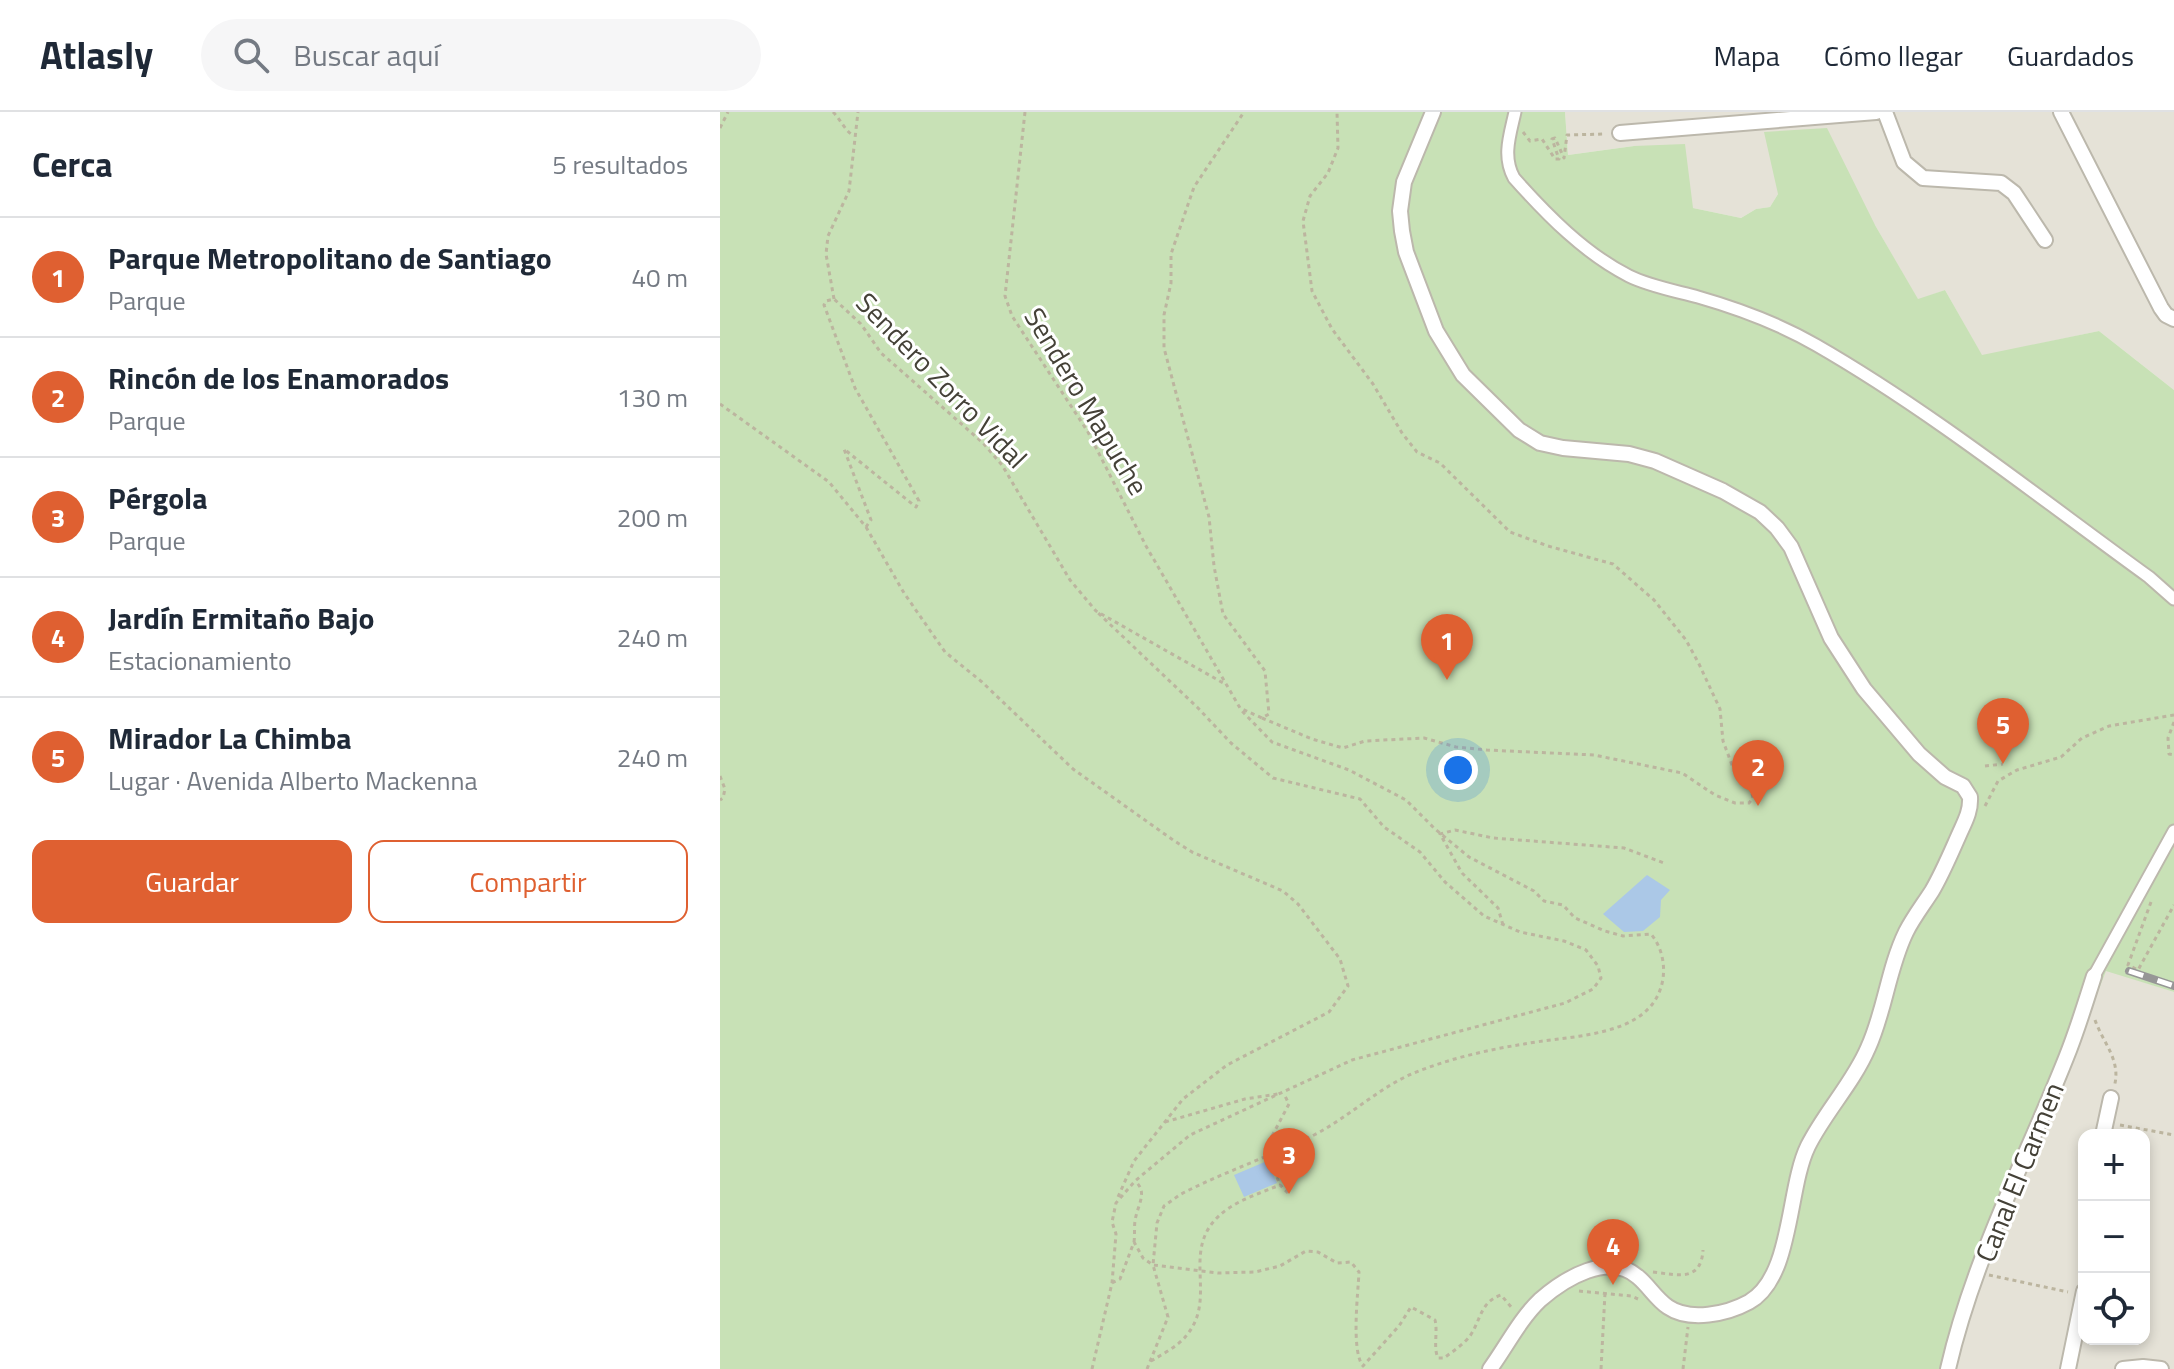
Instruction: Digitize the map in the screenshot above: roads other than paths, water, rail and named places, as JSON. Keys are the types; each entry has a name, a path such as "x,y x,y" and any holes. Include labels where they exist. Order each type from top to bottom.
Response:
{"street":[{"path":"1433,112 1404,182 1400,211 1402,231 1406,252 1436,331 1463,375 1519,430 1540,443 1629,454 1655,461 1723,491 1760,512 1791,547 1831,638 1864,689 1919,754 1939,772 1963,786 1970,797 1968,816 1946,863 1904,936 1877,1026 1861,1064 1807,1149 1793,1191 1781,1256 1767,1285 1752,1301 1733,1309 1689,1315 1668,1307 1636,1274 1626,1269 1599,1269 1575,1275 1540,1301 1490,1369"},
{"path":"1620,133 1876,112"},
{"path":"1885,112 1904,162 1923,178 2001,183 2014,193 2045,240"},
{"path":"2061,112 2161,308 2172,319"},
{"path":"1515,116 1507,154 1514,178 1579,244 1603,262 1632,278 1738,308 1815,344 1886,387 2149,577 2174,599"},
{"path":"2092,983 2174,831"},
{"name":"Canal El Carmen","path":"1948,1369 2001,1209 2066,1057 2092,983"},
{"path":"2103,1128 2111,1098"},
{"path":"2068,1369 2078,1322"},
{"path":"2123,1369 2161,1369"}],"water":[{"path":"1647,875 1670,890 1661,900 1660,917 1643,931 1624,932 1603,914"},
{"path":"1267,1161 1277,1183 1244,1197 1234,1175"}],"railway":[{"path":"2129,971 2174,986"}],"place":[{"name":"Parque Metropolitano de Santiago","path":"1447,680"},
{"name":"Mirador La Chimba","path":"2003,764"},
{"name":"Rincón de los Enamorados","path":"1758,806"},
{"name":"Pérgola","path":"1289,1194"},
{"name":"Jardín Ermitaño Bajo","path":"1613,1285"}]}
